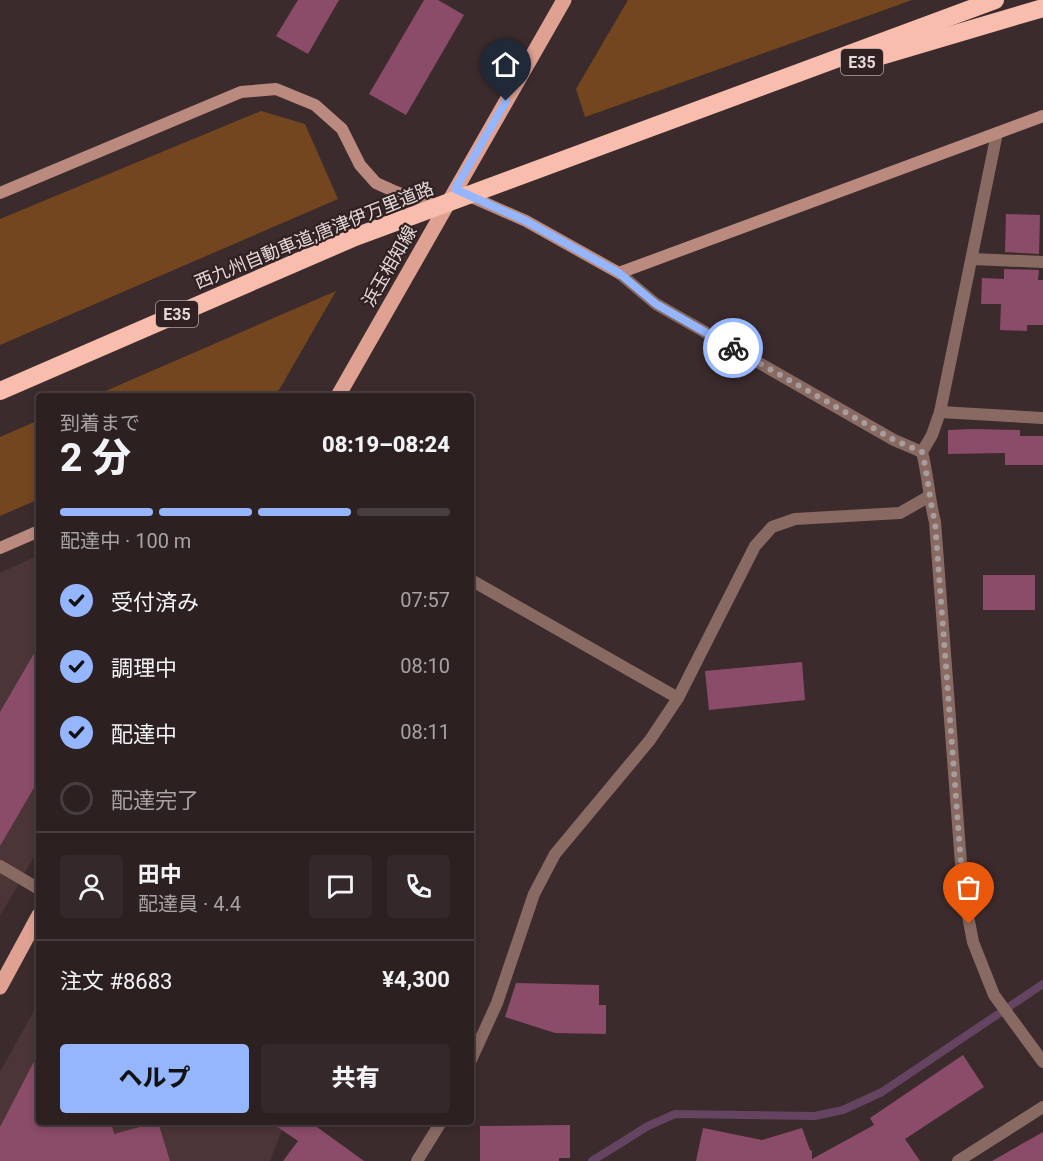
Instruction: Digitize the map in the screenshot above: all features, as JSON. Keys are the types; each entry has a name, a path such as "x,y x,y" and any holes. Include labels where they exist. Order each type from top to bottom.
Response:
{"highway":[{"name":"西九州自動車道;唐津伊万里道路","path":"0,391 355,237 995,0"},
{"name":"西九州自動車道;唐津伊万里道路","path":"681,115 1043,8"}],"main road":[{"name":"浜玉相知線","path":"340,393 564,0"},
{"path":"0,987 36,921"}],"street":[{"path":"0,193 241,92 276,90 315,105 342,129 360,165 376,183 444,208"},
{"path":"619,273 1043,116"},
{"path":"997,133 940,412 932,435 922,452 928,474 928,497 935,522 963,890 973,942 994,995 1043,1062"},
{"path":"455,189 526,221 619,273 656,304 894,440 922,452"},
{"path":"972,260 1043,262"},
{"path":"940,412 1043,418"},
{"path":"474,1053 497,1003 534,894 555,854 650,740 678,698 755,546 772,527 795,519 900,513 928,497"},
{"path":"0,548 36,532"},
{"path":"474,582 678,698"},
{"path":"0,866 36,886"},
{"path":"958,1161 1043,1107"},
{"path":"417,1161 439,1125"}],"shaded area":[{"path":"628,0 912,0 585,117 576,89"},
{"path":"261,111 305,124 338,199 0,345 0,219"},
{"path":"336,291 279,390 272,393 101,393"},
{"path":"36,421 36,500 0,516 0,437"},
{"path":"36,556 36,853 0,916 0,573"},
{"path":"36,1007 36,1125 284,1125 270,1161 0,1161 0,1072"}],"building":[{"path":"298,0 339,0 308,54 276,36"},
{"path":"424,0 438,0 464,15 406,115 369,94"},
{"path":"1006,214 1040,215 1039,254 1005,252"},
{"path":"1004,269 1039,270 1038,280 1043,280 1043,325 1027,325 1027,331 1000,330 1001,304 981,304 982,278 1004,279"},
{"path":"948,430 1020,430 1020,436 1043,436 1043,465 1005,465 1005,453 948,454"},
{"path":"983,575 1035,575 1035,610 983,610"},
{"path":"36,650 36,784 0,846 0,712"},
{"path":"802,662 805,700 709,710 705,671"},
{"path":"516,983 599,985 599,1005 606,1005 606,1034 555,1033 505,1017"},
{"path":"963,1055 984,1087 905,1139 920,1161 696,1161 703,1128 762,1140 802,1128 812,1151 812,1159 874,1125 870,1118"},
{"path":"36,1058 36,1125 112,1125 114,1134 147,1125 159,1125 170,1161 0,1161 0,1127"},
{"path":"274,1125 314,1125 364,1161 283,1161 298,1141"},
{"path":"570,1125 570,1158 559,1158 559,1161 480,1161 480,1126"},
{"path":"1043,1132 1043,1161 992,1161"}],"waterway":[{"path":"592,1161 648,1126 675,1114 815,1116 843,1110 882,1092 1043,984"}],"way so far":[{"path":"733,348 894,440 922,452 928,474 928,497 935,522 963,890 969,924"}],"route":[{"path":"506,101 455,189 526,221 619,273 656,304 733,348"}]}
